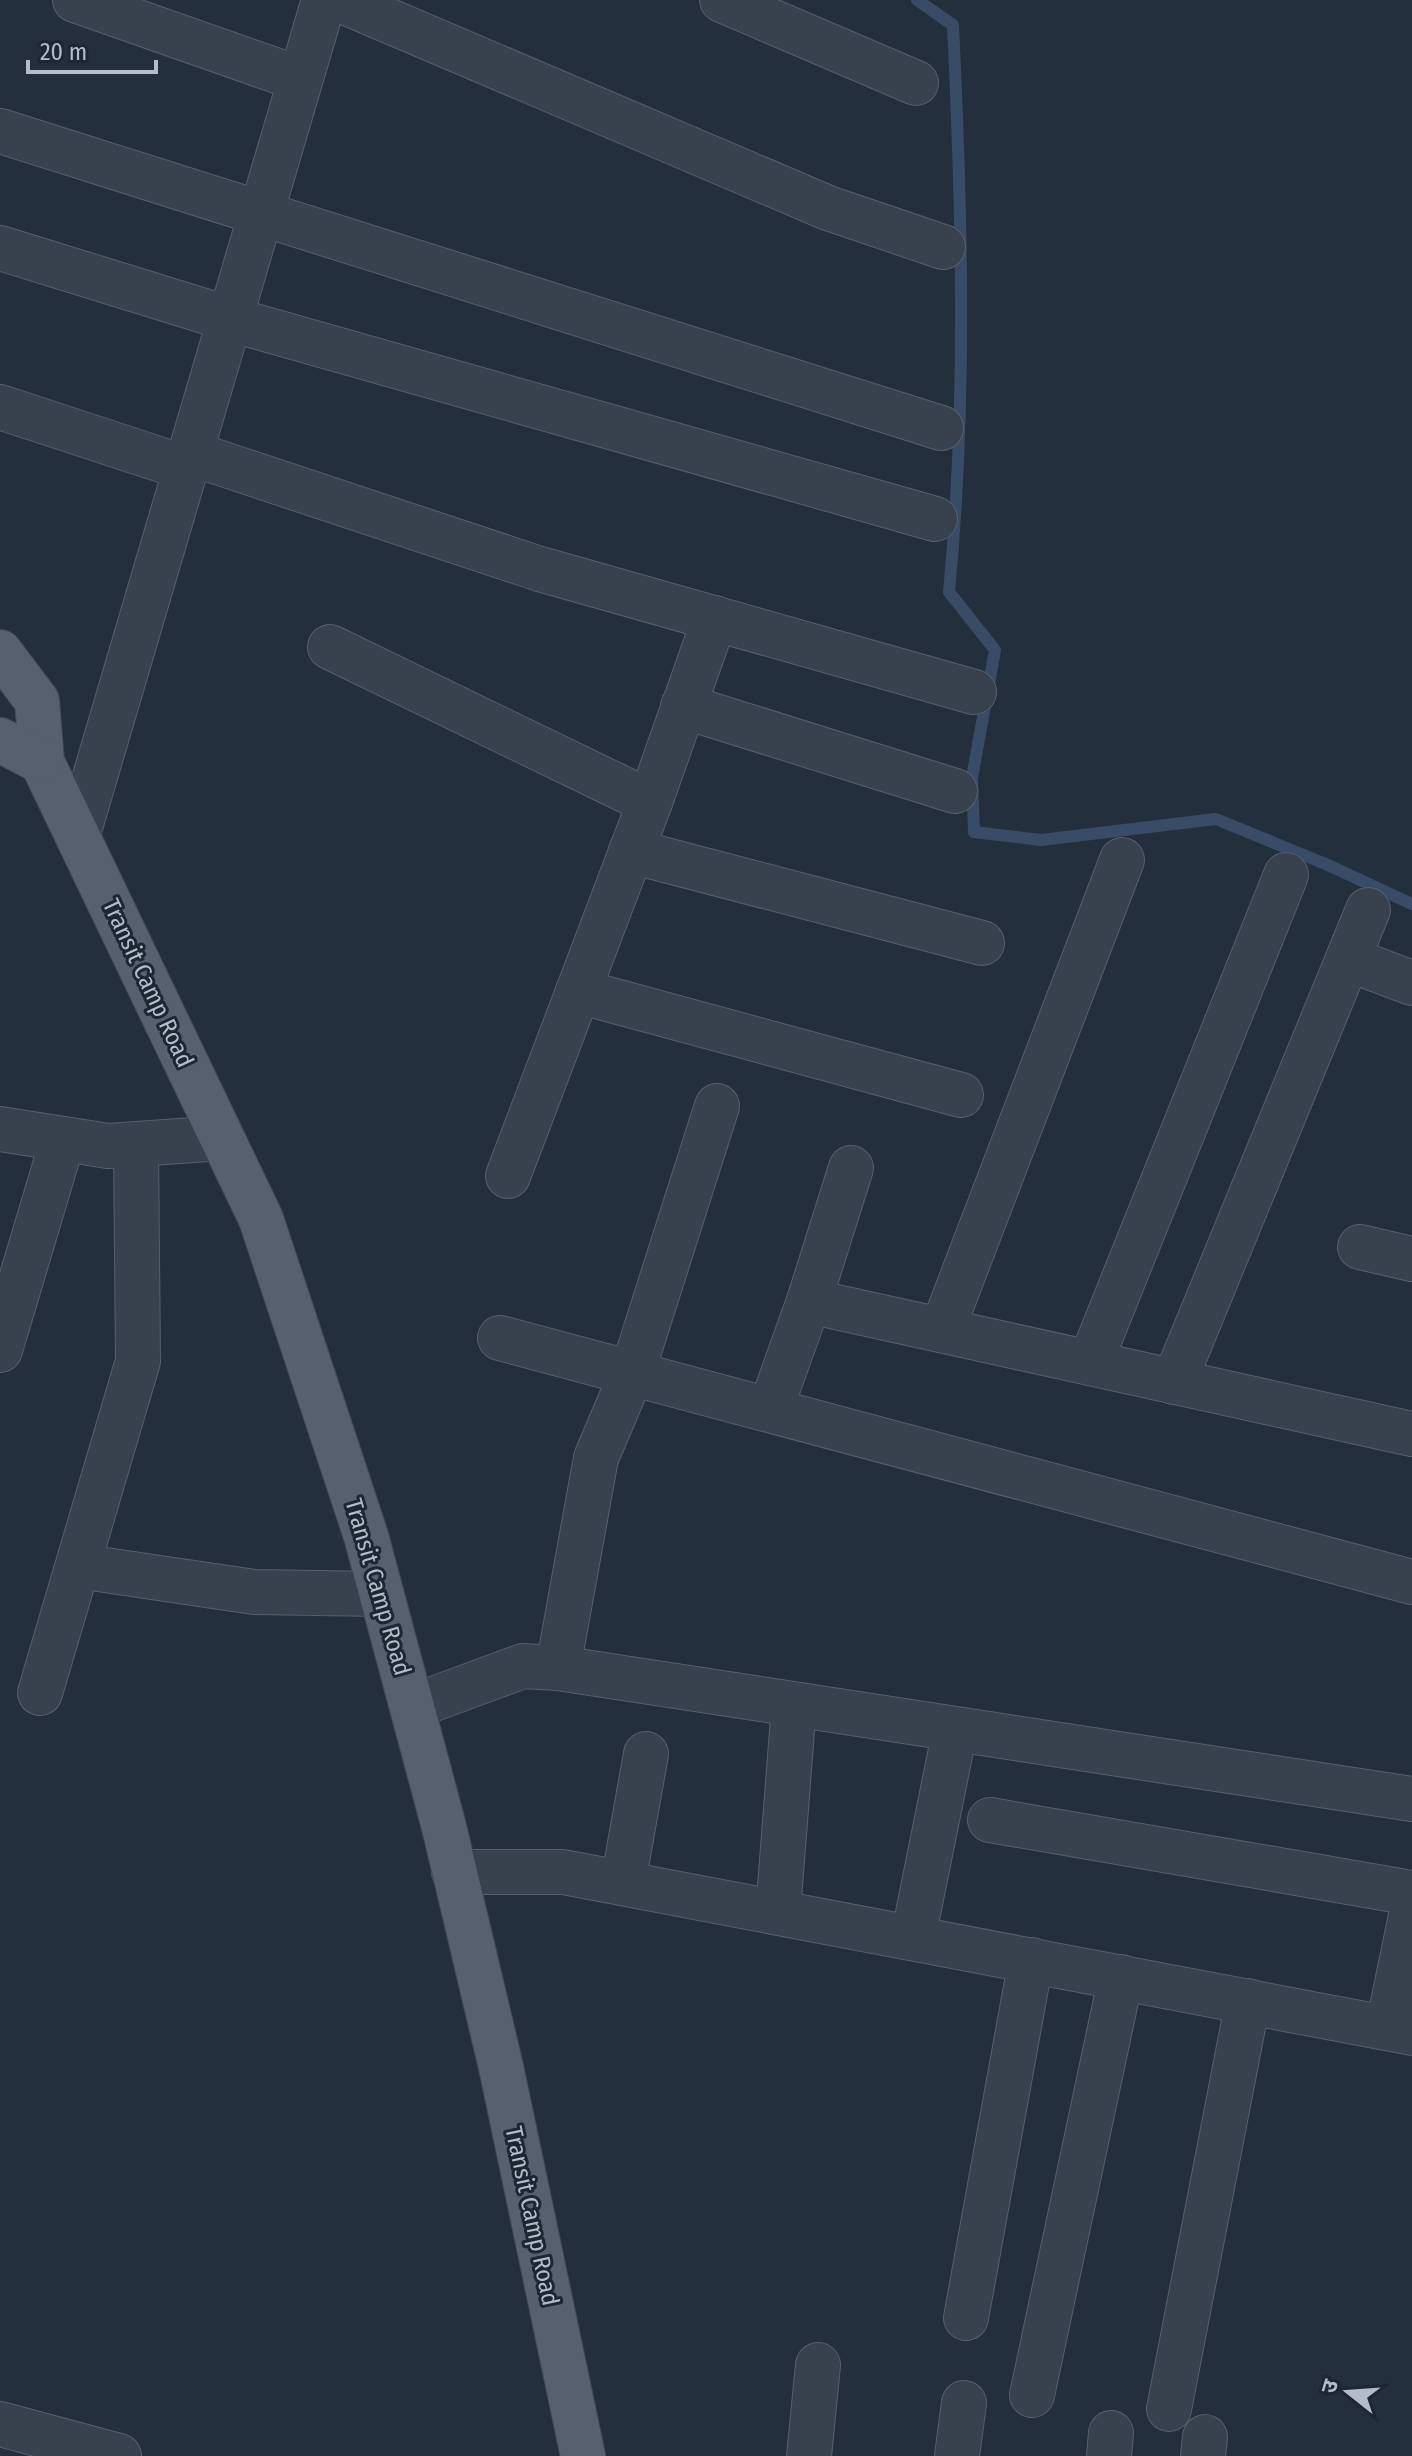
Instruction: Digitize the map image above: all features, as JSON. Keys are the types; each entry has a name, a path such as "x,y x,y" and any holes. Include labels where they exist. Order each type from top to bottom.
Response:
{"main road":[{"name":"Transit Camp Road","path":"0,652 37,701 42,762 261,1219 366,1536 454,1872 501,2067 583,2456"},
{"path":"0,740 42,762"}],"street":[{"path":"75,0 300,79"},
{"path":"78,834 324,0"},
{"path":"340,0 828,208 943,247"},
{"path":"722,0 916,83"},
{"path":"0,131 941,428"},
{"path":"0,248 230,319 935,519"},
{"path":"0,407 188,460 540,569 974,692"},
{"path":"508,1176 650,802 715,618"},
{"path":"330,647 650,802"},
{"path":"683,706 955,791"},
{"path":"631,851 982,943"},
{"path":"942,1330 1122,860"},
{"path":"1090,1363 1286,875"},
{"path":"1174,1382 1368,910"},
{"path":"1348,959 1412,983"},
{"path":"578,991 961,1095"},
{"path":"558,1668 596,1458 632,1373 717,1106"},
{"path":"0,1129 108,1146 222,1138"},
{"path":"0,1350 63,1139"},
{"path":"40,1693 138,1361 136,1144"},
{"path":"770,1410 851,1168"},
{"path":"1360,1247 1412,1259"},
{"path":"809,1301 1412,1434"},
{"path":"500,1338 1412,1582"},
{"path":"78,1566 254,1592 381,1594"},
{"path":"412,1707 523,1666 558,1668 1412,1799"},
{"path":"778,1912 794,1705"},
{"path":"913,1938 955,1730"},
{"path":"623,1883 646,1754"},
{"path":"990,1820 1412,1893"},
{"path":"454,1872 563,1872 1400,2030 1412,1911"},
{"path":"966,2318 1031,1960"},
{"path":"1032,2395 1121,1977"},
{"path":"1169,2409 1248,2001"},
{"path":"809,2456 818,2365"},
{"path":"957,2456 964,2403"},
{"path":"0,2424 119,2456"}],"waterway":[{"path":"917,0 953,25 959,167 961,380 949,592 995,650 972,778 974,832 1041,840 1216,819 1412,904"}]}
